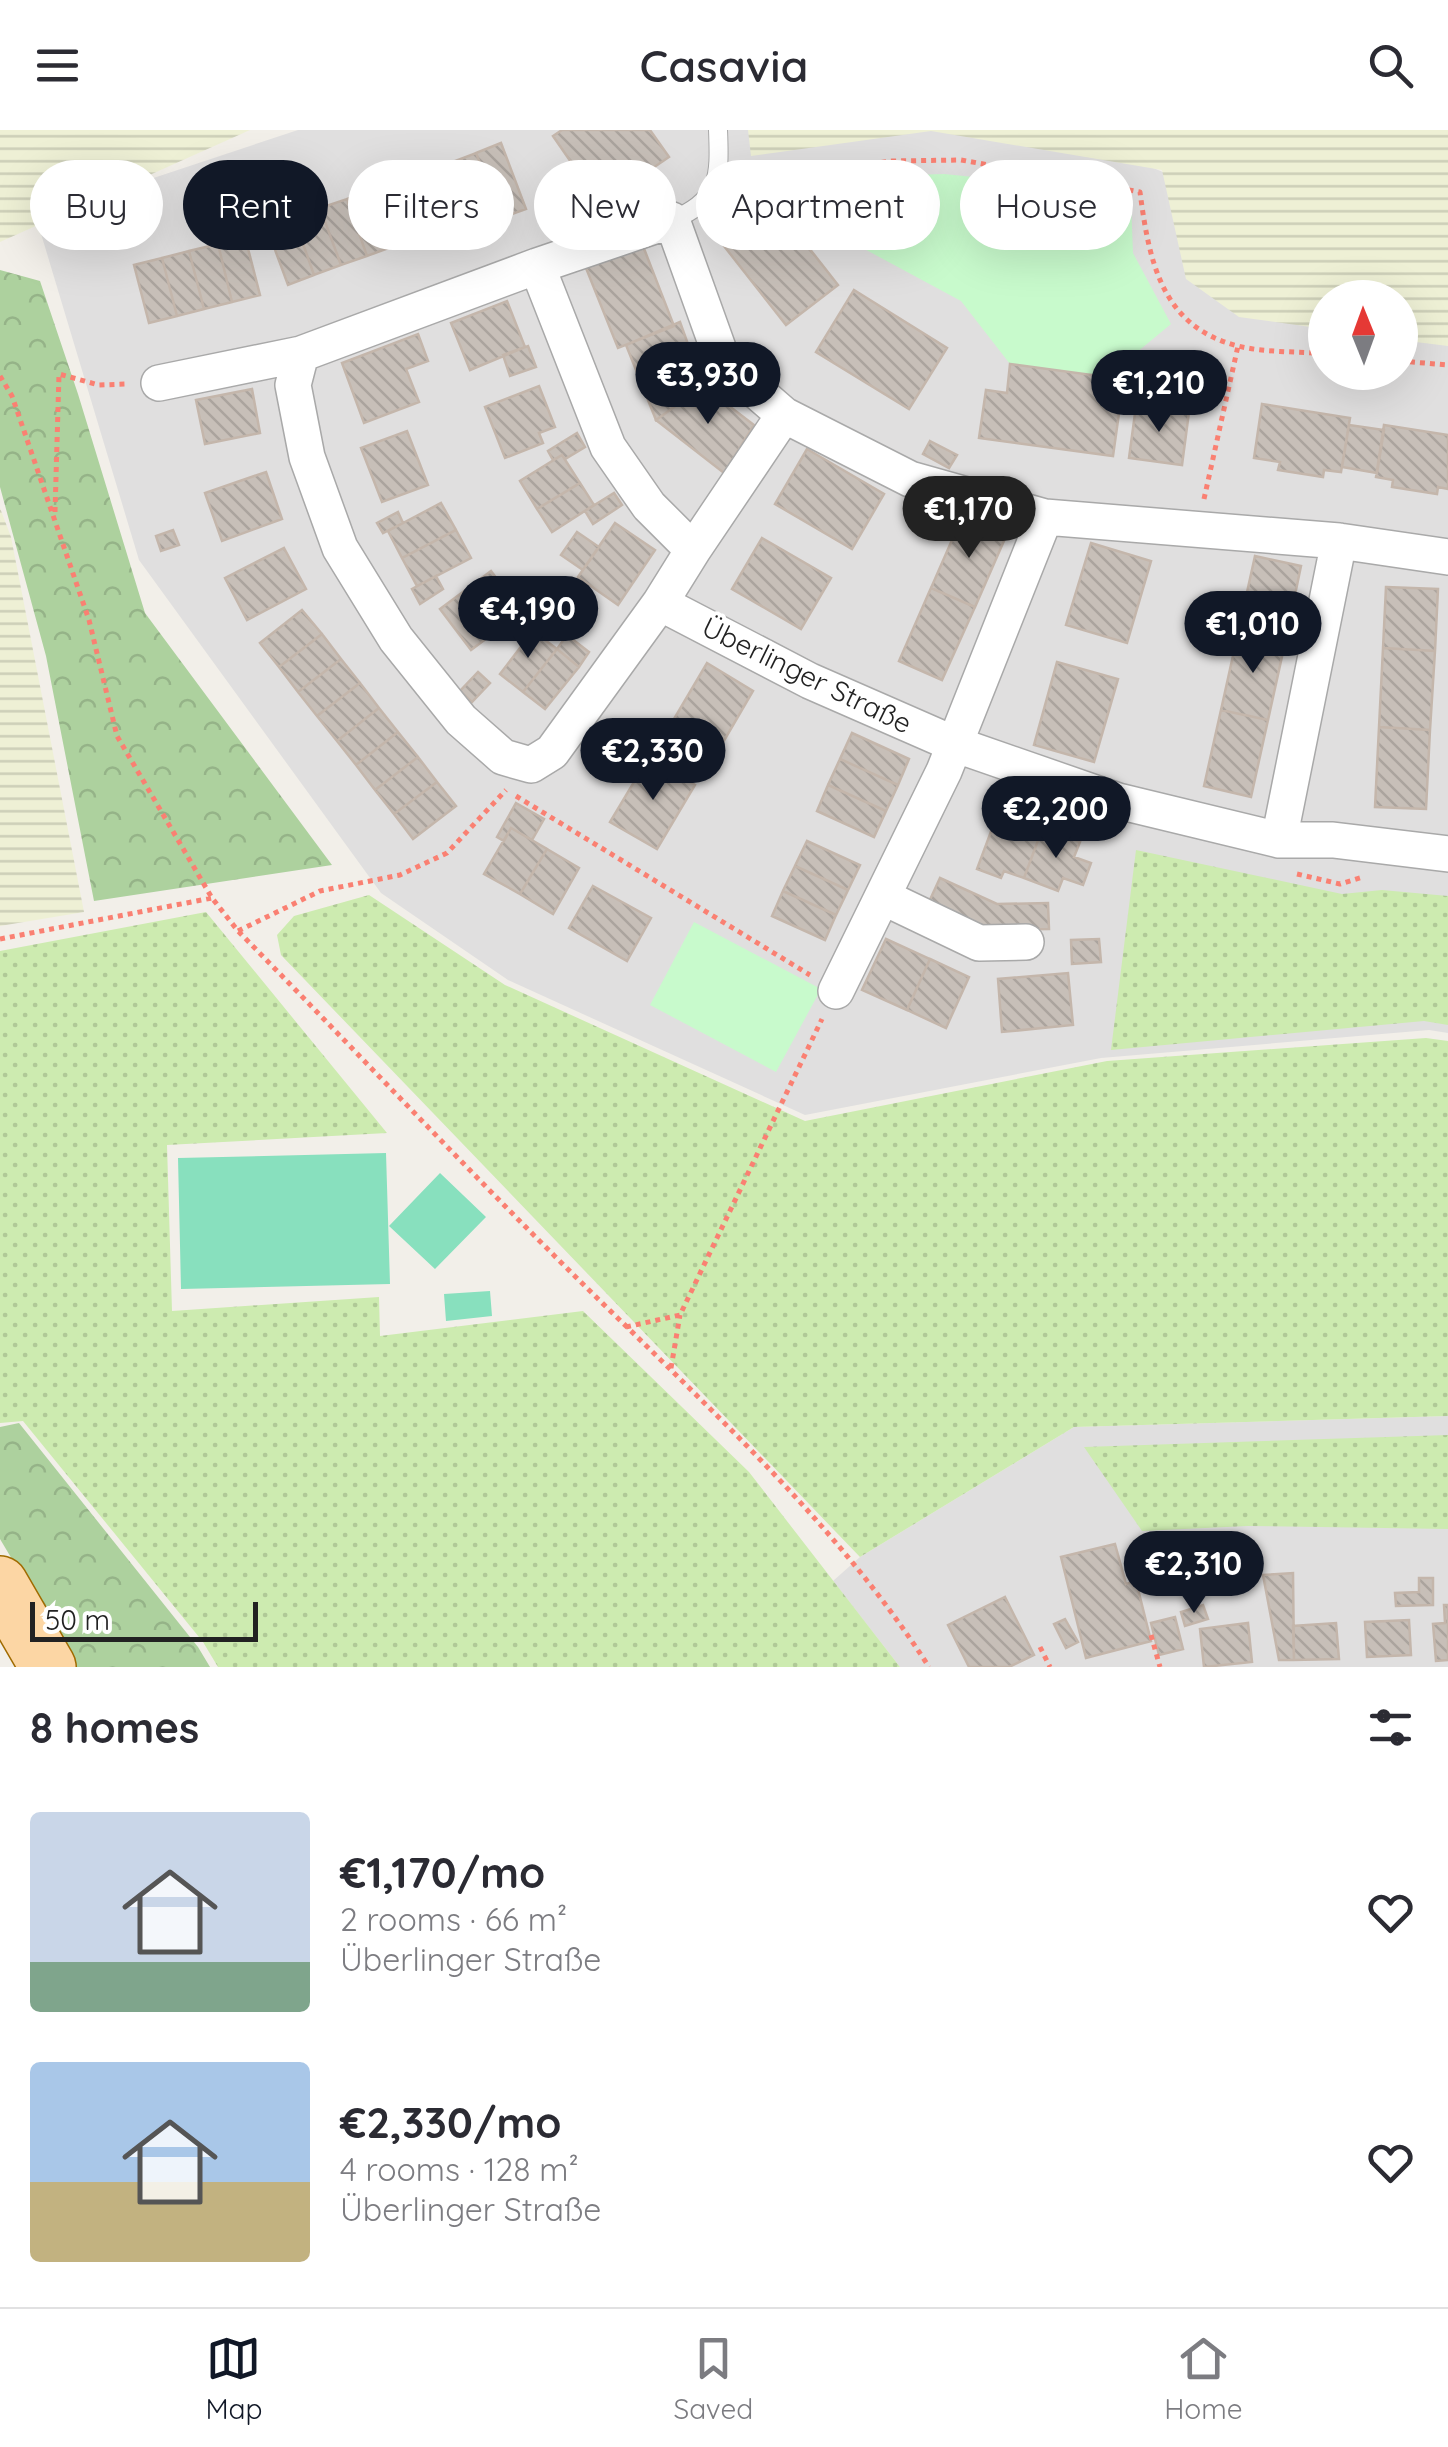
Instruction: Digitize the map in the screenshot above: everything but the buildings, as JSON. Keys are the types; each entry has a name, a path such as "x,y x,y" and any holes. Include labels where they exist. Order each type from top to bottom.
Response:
{"main road":[{"path":"0,1584 48,1667"}],"street":[{"path":"159,383 301,354 685,215 723,362 784,415 910,479 1045,517 1339,541 1448,557"},
{"path":"536,266 608,447 649,506 694,550"},
{"path":"301,354 292,385 307,457 340,548 396,639 461,720 503,757 531,765 552,752 660,603 784,415"},
{"path":"836,991 954,744 1045,517"},
{"path":"1280,840 1339,541"},
{"name":"Überlinger Straße","path":"660,603 810,681 954,744 1118,801 1280,840 1333,840 1448,854"},
{"path":"883,897 979,943 1026,942"}],"lane":[{"path":"685,215 720,174 718,130"}],"path":[{"path":"685,215 821,171 892,162 961,160 1140,192 1148,248 1162,290 1198,330 1238,346 1308,352"},
{"path":"1198,528 1238,346"},
{"path":"1418,362 1448,365"},
{"path":"54,515 59,374 99,384 159,383"},
{"path":"0,376 12,396 89,620 117,736 212,898 238,930 626,1327 750,1446 896,1615 929,1667"},
{"path":"238,930 320,891 400,875 447,853 531,765"},
{"path":"506,790 836,991 680,1314 671,1368"},
{"path":"0,939 212,898"},
{"path":"626,1327 680,1314"},
{"path":"1151,1635 1160,1667"},
{"path":"1040,1648 1050,1667"}],"shaded area":[{"path":"298,130 1066,130 1411,280 1308,280 1308,390 1418,390 1418,283 1448,296 1448,1033 1429,1030 1101,1058 805,1115 508,980 381,893 139,560 46,250 163,250 163,175 183,168 183,250 328,250 328,160 208,160"},
{"path":"1448,1416 1448,1667 900,1667 833,1581 860,1557 1074,1427"}],"green space":[{"path":"0,130 250,130 163,169 163,160 30,160 30,229 0,242"},
{"path":"748,130 1448,130 1448,346 1418,342 1418,280 1308,280 1308,327 1239,317 1186,279 1162,170 1133,165 1133,160 1103,160 931,131 751,156"},
{"path":"940,174 960,176 960,250 1133,250 1171,324 1107,377 1010,364 961,301 866,250 940,250"},
{"path":"0,270 40,281 145,613 332,865 94,901 46,656 0,487"},
{"path":"0,508 11,537 84,912 0,926"},
{"path":"1136,850 1342,894 1382,890 1448,896 1448,1025 1424,1021 1111,1050"},
{"path":"369,895 505,985 805,1121 1107,1061 1426,1038 1448,1041 1448,1416 1074,1427 860,1557 281,955 277,935 294,916"},
{"path":"206,912 387,1133 167,1145 172,1311 379,1297 380,1336 583,1311 749,1472 900,1667 218,1667 203,1642 23,1421 0,1423 0,951"},
{"path":"694,922 821,989 776,1072 650,1005"},
{"path":"386,1153 390,1284 181,1289 178,1158"},
{"path":"440,1173 486,1217 435,1269 389,1226"},
{"path":"490,1291 492,1316 446,1321 444,1294"},
{"path":"19,1423 210,1667 76,1667 0,1539 0,1427"},
{"path":"1448,1435 1448,1529 1248,1526 1142,1531 1084,1447"}]}
